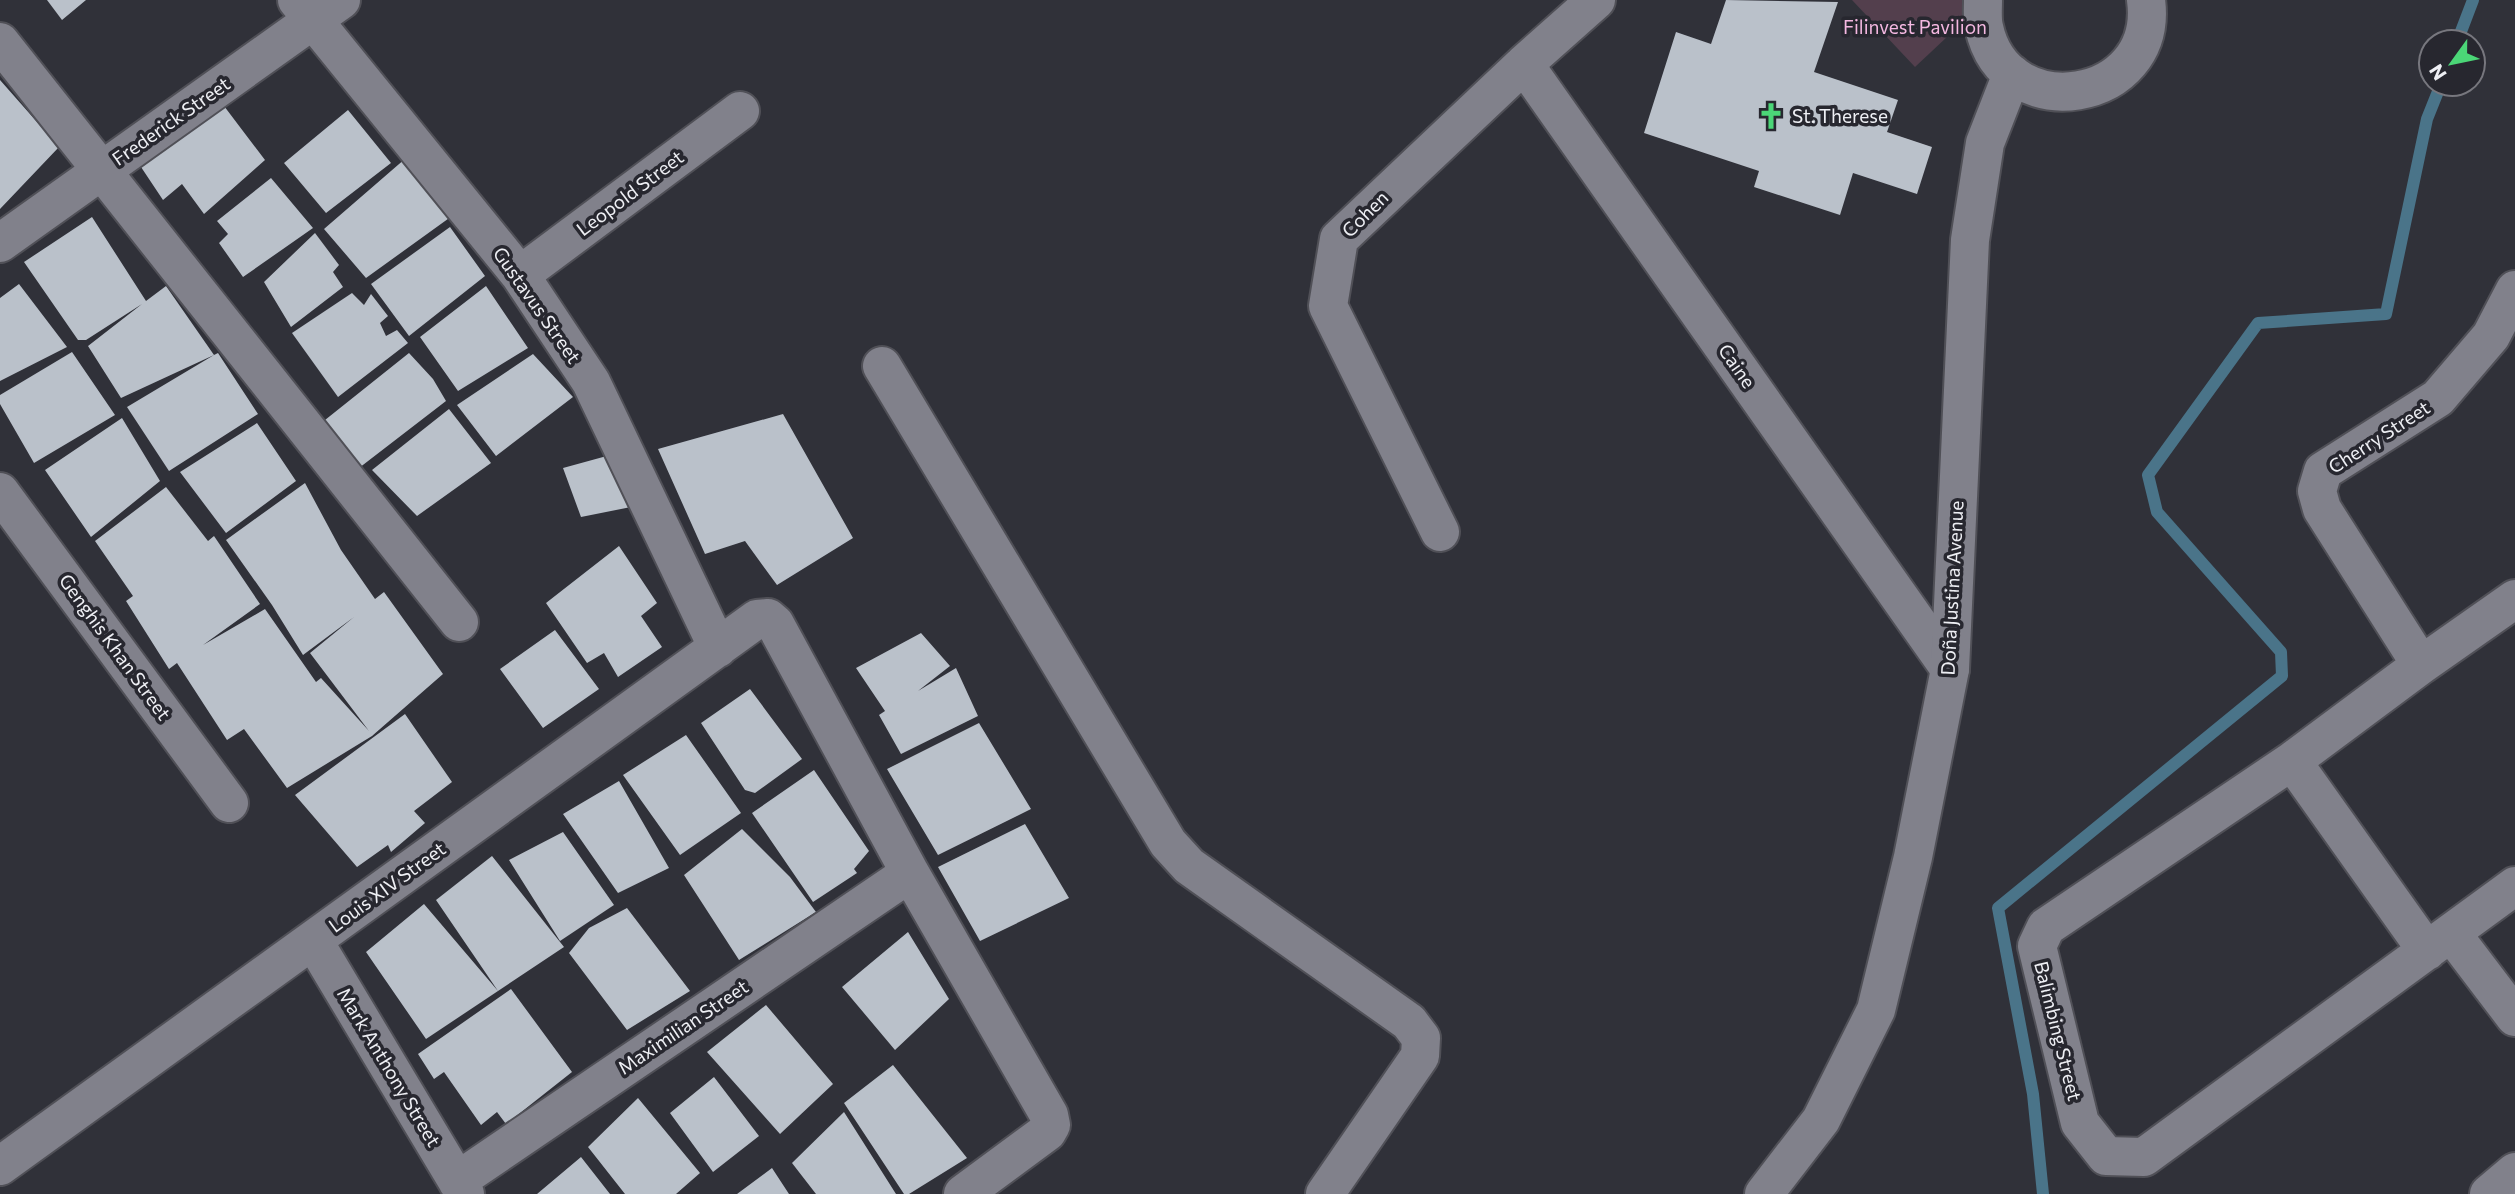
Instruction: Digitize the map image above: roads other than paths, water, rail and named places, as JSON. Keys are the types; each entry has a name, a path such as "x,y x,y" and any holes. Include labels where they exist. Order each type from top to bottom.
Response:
{"street":[{"name":"Cohen","path":"1440,532 1328,306 1339,239 1524,64 1596,0"},
{"path":"1983,0 1984,27 1994,53 2012,74 2039,89 2069,93 2099,86 2124,69 2141,45 2148,15 2147,0"},
{"name":"Frederick Street","path":"0,243 317,7"},
{"name":"Gustavus Street","path":"317,7 520,275 591,382 718,648"},
{"path":"0,42 459,622"},
{"name":"Caine","path":"1524,64 1950,669"},
{"name":"Doña Justina Avenue","path":"1763,1194 1821,1120 1876,1010 1913,857 1950,669 1970,240 1985,144 2012,74"},
{"name":"Leopold Street","path":"520,275 740,111"},
{"name":"Cherry Street","path":"2421,665 2322,509 2317,491 2323,471 2438,398 2491,336 2515,290"},
{"path":"882,366 1168,843 1189,866 1409,1022 1421,1038 1420,1056 1325,1194"},
{"name":"Genghis Khan Street","path":"0,492 229,803"},
{"name":"Balimbing Street","path":"2515,599 2292,761 2046,927 2038,946 2080,1123 2106,1156 2144,1157 2515,886"},
{"name":"Louis XIV Street","path":"0,1166 758,619 768,618 775,624 910,873"},
{"path":"2292,761 2440,942 2515,1017"},
{"path":"910,873 1049,1115 1051,1125 1047,1132 963,1194"},
{"name":"Maximilian Street","path":"461,1187 910,873"},
{"name":"Mark Anthony Street","path":"313,940 461,1187"},
{"path":"2488,1194 2515,1171"}],"waterway":[{"path":"2462,28 2473,0"},
{"path":"2043,1194 2033,1094 1998,908 2282,676 2281,652 2157,512 2148,475 2258,323 2386,314 2427,119 2435,98"}],"place":[{"name":"St. Therese","path":"1771,116"}],"park label":[{"name":"Filinvest Pavilion","path":"1915,27"}]}
